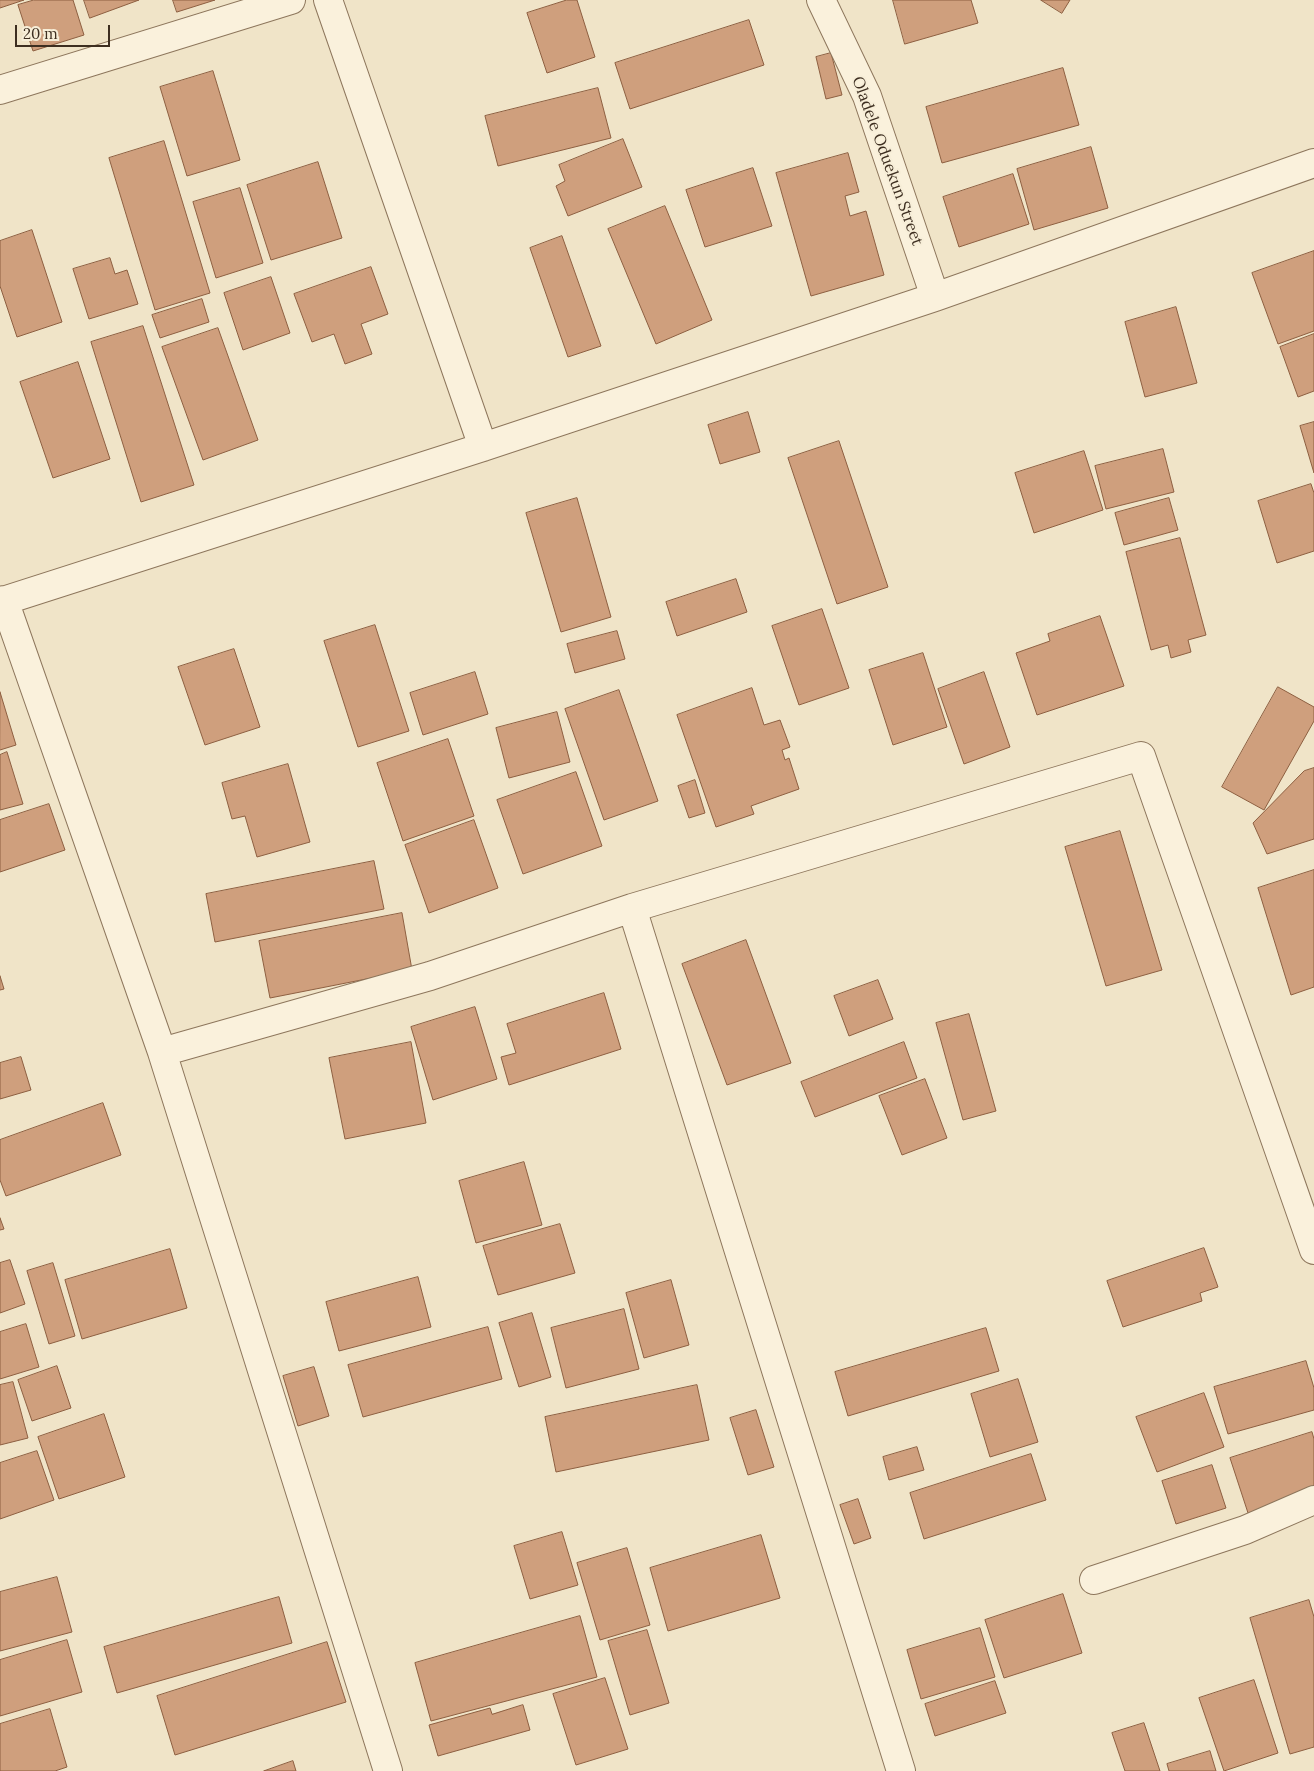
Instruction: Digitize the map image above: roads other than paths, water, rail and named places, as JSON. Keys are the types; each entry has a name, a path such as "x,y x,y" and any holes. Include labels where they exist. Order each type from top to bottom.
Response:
{"street":[{"path":"0,90 291,0"},
{"path":"328,0 483,448"},
{"name":"Oladele Oduekun Street","path":"821,0 867,96 935,297"},
{"path":"388,1771 162,1052 2,601 483,448 935,297 1314,162"},
{"path":"162,1052 430,976 632,908 1141,756 1314,1250"},
{"path":"632,908 901,1771"},
{"path":"1094,1580 1245,1530 1314,1500"}]}
